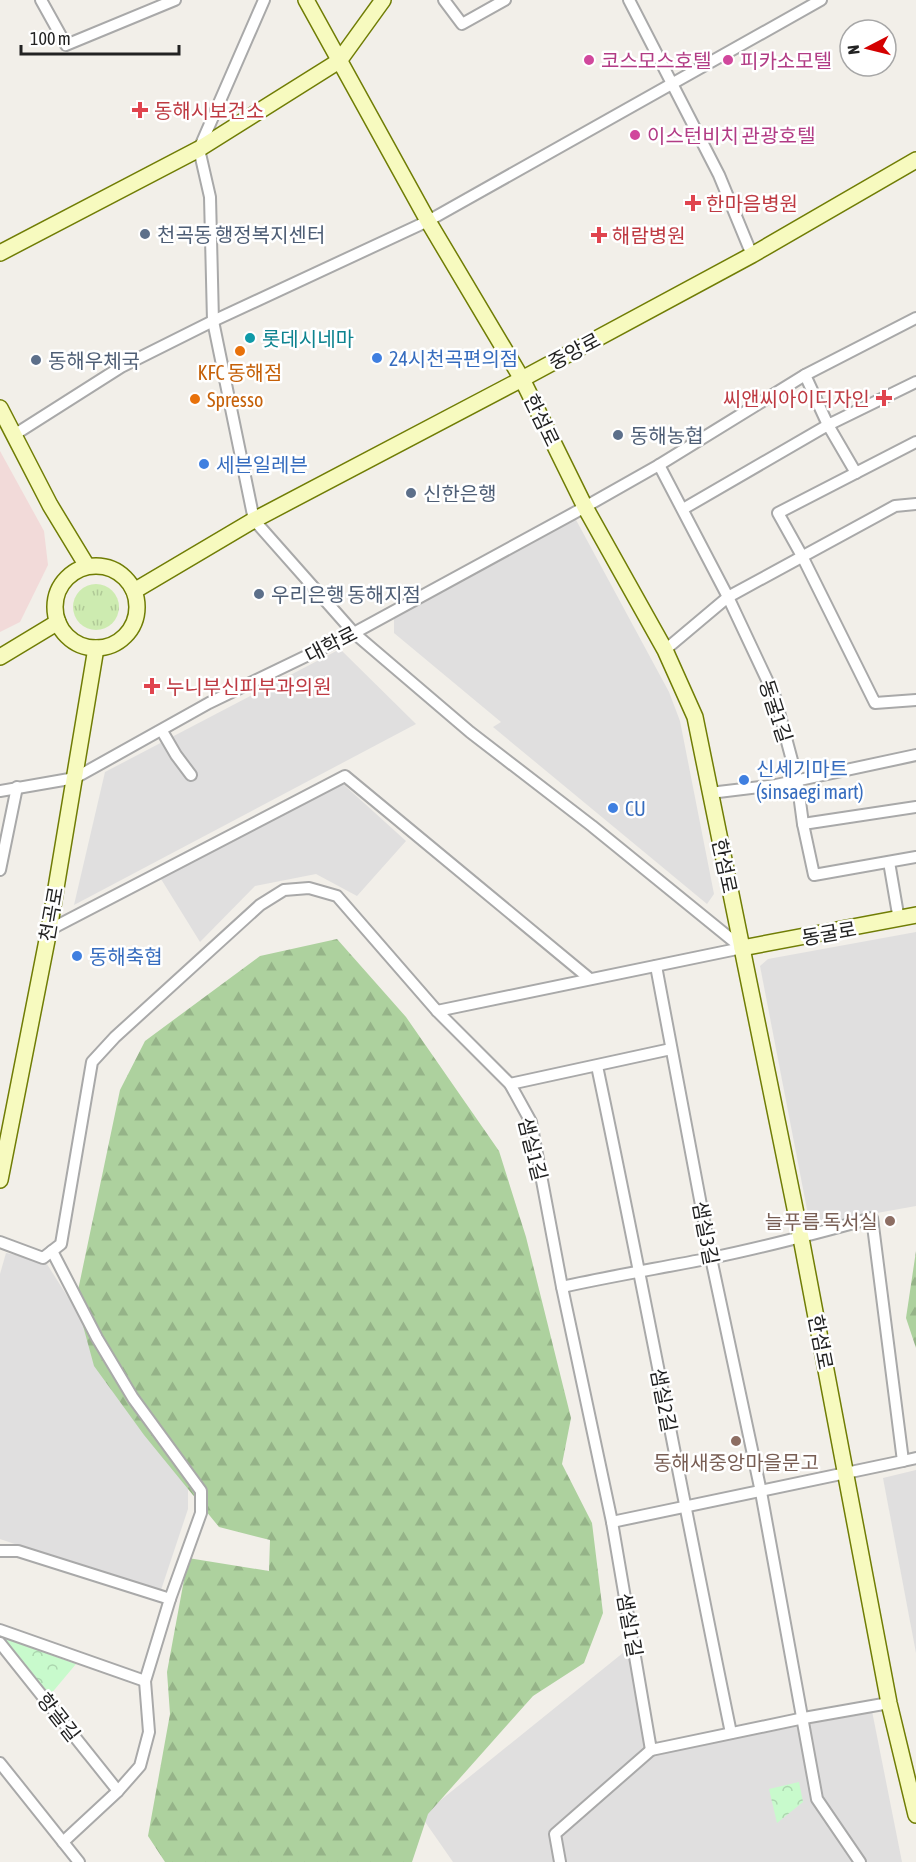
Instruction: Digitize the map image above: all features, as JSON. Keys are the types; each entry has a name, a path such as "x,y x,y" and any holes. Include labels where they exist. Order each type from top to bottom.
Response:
{"street":[{"path":"41,0 66,45 176,0"},
{"path":"264,0 200,149 210,197 213,321 254,520 354,633 471,732 592,826 742,948"},
{"name":"한섬로","path":"306,0 428,221 522,379 585,507 665,650 695,717 801,1238 889,1703 916,1815"},
{"path":"0,253 200,149 339,61 383,0"},
{"path":"444,0 462,24 505,0"},
{"path":"629,0 674,83 718,175 752,255"},
{"path":"14,435 121,368 213,321 428,221 821,0"},
{"name":"중앙로","path":"134,591 254,520 752,255 916,160"},
{"name":"대학로","path":"0,791 75,778 209,703 354,633 585,507 659,465 805,375 916,318"},
{"path":"805,375 828,425 856,473"},
{"path":"683,508 828,425 916,382"},
{"path":"0,408 50,505 87,566"},
{"path":"916,442 778,513 802,556 875,703 916,700"},
{"name":"동굴1길","path":"659,465 728,597 775,697 797,779 803,824 814,875 916,857"},
{"path":"665,650 728,597 895,506 916,504"},
{"path":"87,566 110,568 122,575 134,591 138,607 130,631 118,642 105,648 89,648 72,641 65,635 58,622 55,607 61,585 74,572 87,566"},
{"path":"0,657 58,622"},
{"name":"천곡로","path":"0,1177 49,930 96,648"},
{"path":"162,731 190,775"},
{"path":"710,794 776,785 916,755"},
{"path":"49,930 345,776 590,979"},
{"path":"0,870 16,787"},
{"path":"803,824 916,807"},
{"path":"889,862 899,920"},
{"name":"샘실1길","path":"52,1251 61,1244 92,1062 123,1030 260,904 284,890 309,888 337,896 437,1011 510,1084 531,1122 562,1287 612,1522 651,1750"},
{"name":"동굴로","path":"742,948 916,915"},
{"path":"437,1011 742,948"},
{"name":"샘실3길","path":"656,966 711,1258 762,1492 817,1799 860,1862"},
{"path":"510,1084 671,1049"},
{"name":"샘실2길","path":"597,1066 640,1270 684,1507 731,1733"},
{"path":"562,1287 801,1238 872,1218 903,1461"},
{"path":"0,1242 43,1258 52,1251 97,1338 133,1398 201,1491 201,1513 170,1599 145,1681 149,1732 140,1766 118,1791 63,1842"},
{"path":"612,1522 916,1458"},
{"path":"0,1551 18,1551 170,1599"},
{"path":"0,1630 145,1681"},
{"name":"항골길","path":"0,1643 118,1791"},
{"path":"560,1862 555,1834 651,1750 889,1703"},
{"path":"0,1763 79,1862"}],"shaded area":[{"path":"0,451 44,531 48,565 20,622 0,632"},
{"path":"575,518 669,692 680,721 714,894 707,904 493,727 501,722 394,633 394,615"},
{"path":"340,649 416,724 74,905 105,772"},
{"path":"343,784 406,841 357,896 316,874 255,886 200,942 161,879"},
{"path":"916,932 916,1206 810,1225 760,966 768,959"},
{"path":"6,1253 45,1261 188,1487 188,1509 160,1593 0,1539 0,1274"},
{"path":"916,1470 916,1653 883,1478"},
{"path":"629,1648 652,1756 872,1711 902,1862 453,1862 421,1816"}],"green space":[{"path":"96,584 112,591 119,607 112,623 96,630 80,623 73,607 80,591"},
{"path":"337,939 406,1017 499,1151 526,1237 571,1418 562,1464 592,1523 603,1613 584,1663 533,1696 428,1814 412,1862 165,1862 148,1836 170,1714 167,1672 188,1558 269,1571 270,1540 219,1527 144,1435 94,1366 76,1300 120,1090 145,1041 260,956"},
{"path":"916,1251 916,1348 906,1318"},
{"path":"4,1638 76,1664 50,1695"},
{"path":"799,1782 803,1802 777,1823 769,1789"}],"place":[{"name":"코스모스호텔","path":"589,60"},
{"name":"피카소모텔","path":"728,60"},
{"name":"동해시보건소","path":"140,110"},
{"name":"이스턴비치 관광호텔","path":"635,135"},
{"name":"한마음병원","path":"693,203"},
{"name":"천곡동 행정복지센터","path":"145,234"},
{"name":"해람병원","path":"599,235"},
{"name":"롯데시네마","path":"250,338"},
{"name":"KFC 동해점","path":"240,351"},
{"name":"24시천곡편의점","path":"377,358"},
{"name":"동해우체국","path":"36,360"},
{"name":"씨앤씨아이디자인","path":"884,398"},
{"name":"Spresso","path":"195,399"},
{"name":"동해농협","path":"618,435"},
{"name":"세븐일레븐","path":"204,464"},
{"name":"신한은행","path":"411,493"},
{"name":"우리은행 동해지점","path":"259,594"},
{"name":"누니부신피부과의원","path":"152,686"},
{"name":"신세기마트 (sinsaegi mart)","path":"744,780"},
{"name":"CU","path":"613,808"},
{"name":"동해축협","path":"77,956"},
{"name":"늘푸름 독서실","path":"890,1221"},
{"name":"동해새중앙마을문고","path":"736,1441"}]}
